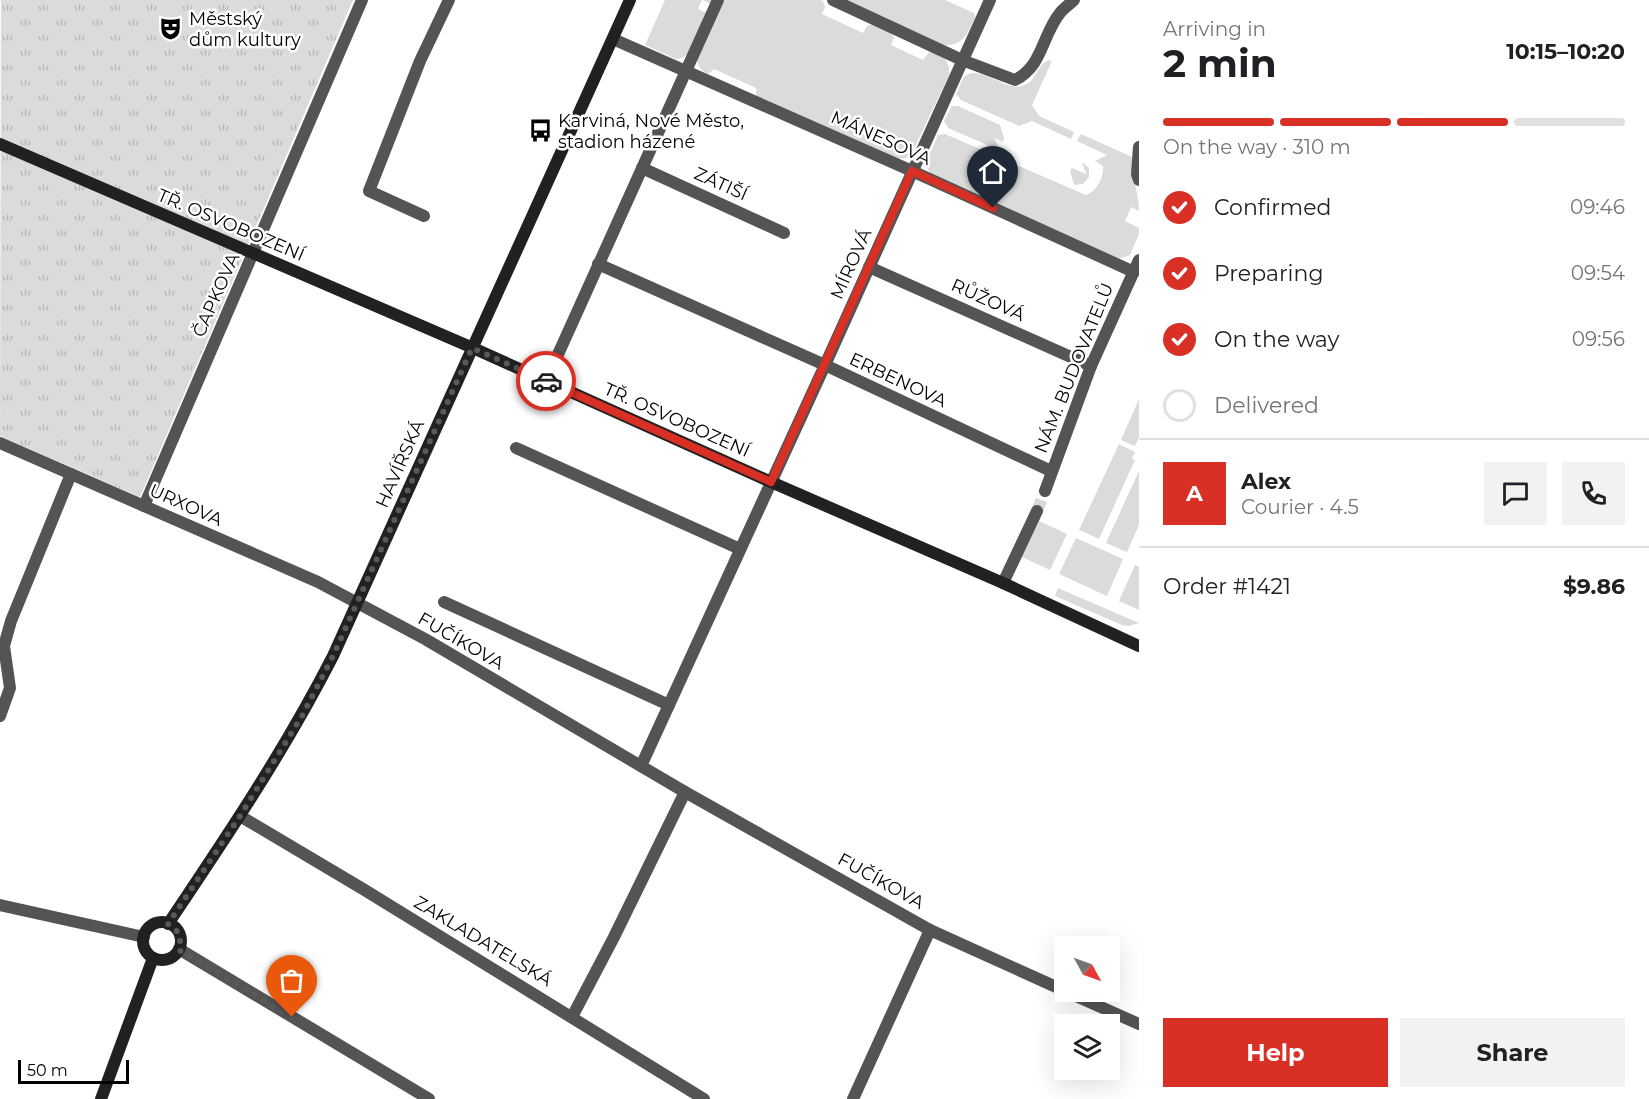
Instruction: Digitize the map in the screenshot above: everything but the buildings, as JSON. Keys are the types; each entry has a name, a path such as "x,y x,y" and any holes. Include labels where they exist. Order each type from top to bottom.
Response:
{"street":[{"name":"ČAPKOVA","path":"144,506 362,0"},
{"path":"424,216 369,191 420,61 449,0"},
{"name":"HAVÍŘSKÁ","path":"168,924 240,816 302,716 333,656 630,0"},
{"path":"546,381 718,0"},
{"path":"833,0 962,60 1015,80 1025,75 1035,64 1059,14 1074,0"},
{"name":"MÍROVÁ","path":"771,482 990,0"},
{"name":"MÁNESOVA","path":"612,39 1134,272"},
{"name":"TŘ. OSVOBOZENÍ","path":"0,144 472,348 1003,583 1139,646"},
{"path":"1139,147 1137,174 1139,180"},
{"name":"ZÁTIŠÍ","path":"642,168 784,233"},
{"name":"NÁM. BUDOVATELŮ","path":"1046,491 1051,471 1091,366 1139,260"},
{"name":"ERBENOVA","path":"598,264 825,365 1051,471"},
{"name":"RŮŽOVÁ","path":"869,267 1091,366"},
{"name":"URXOVA","path":"0,443 318,582 356,604"},
{"path":"516,448 740,549"},
{"path":"0,716 10,688 4,646 11,621 71,474"},
{"path":"641,766 771,482"},
{"path":"1003,583 1037,511"},
{"name":"FUČÍKOVA","path":"444,602 669,705"},
{"name":"FUČÍKOVA","path":"356,604 425,639 685,792 930,930 1054,986"},
{"path":"572,1017 685,792"},
{"name":"ZAKLADATELSKÁ","path":"240,816 705,1099"},
{"path":"0,904 144,937"},
{"path":"156,924 168,924 178,931 181,943 179,950 164,960 153,958 145,948 144,937 150,927 156,924"},
{"path":"853,1099 930,930"},
{"path":"179,950 429,1099"},
{"path":"101,1099 153,958"},
{"name":"FUČÍKOVA","path":"1090,1002 1139,1024"}],"green space":[{"path":"1,0 353,0 140,497 0,436"},
{"path":"665,0 702,0 698,9 709,14 692,49 682,58 676,59 645,45"},
{"path":"702,0 715,0 713,5"},
{"path":"722,0 820,0 823,1 825,7 822,14 863,33 867,26 873,24 891,32 894,38 891,45 923,60 929,52 942,56 949,66 949,75 912,153 906,158 897,159 756,96 756,88 714,69 708,74 703,72 697,59"},
{"path":"844,0 945,0 974,13 975,17 961,41 956,44 943,45"},
{"path":"1049,60 1052,61 1032,105 1039,116 1074,132 1071,139 1032,121 1019,126 961,100 956,94 964,77 976,73 1007,85 1022,86 1031,81 1041,66"},
{"path":"952,106 958,106 1000,125 1004,138 1003,142 995,138 999,150 948,128 944,121"},
{"path":"945,134 1086,195 1096,187 1102,175 1103,166 1095,161 1107,155 1077,141 1081,134 1132,157 1139,211 1131,207 1125,221 1139,228 1139,234 1130,255 1118,259 931,174 925,165 938,135"},
{"path":"1082,162 1089,168 1089,177 1083,184 1074,185 1070,171 1072,168 1086,174"},
{"path":"1139,399 1139,437 1135,446 1121,440"},
{"path":"1119,444 1135,452 1132,459 1135,460 1099,539 1079,530"},
{"path":"1139,471 1139,525 1127,552 1106,543"},
{"path":"1039,521 1067,534 1050,570 1022,557"},
{"path":"1076,538 1123,559 1107,596 1059,574"},
{"path":"1135,565 1139,567 1139,610 1119,601"},
{"path":"1058,588 1139,623 1129,626 1122,625 1055,596"}],"tunnel":[{"path":"1037,511 1045,491"}],"way so far":[{"path":"292,1017 179,950 181,943 178,931 168,924 269,771 302,716 333,656 472,348 546,381"}],"place":[{"name":"Městský dům kultury","path":"171,29"},
{"name":"Karviná, Nové Město, stadion házené","path":"540,131"}],"route":[{"path":"546,381 771,482 912,171 993,208"}]}
